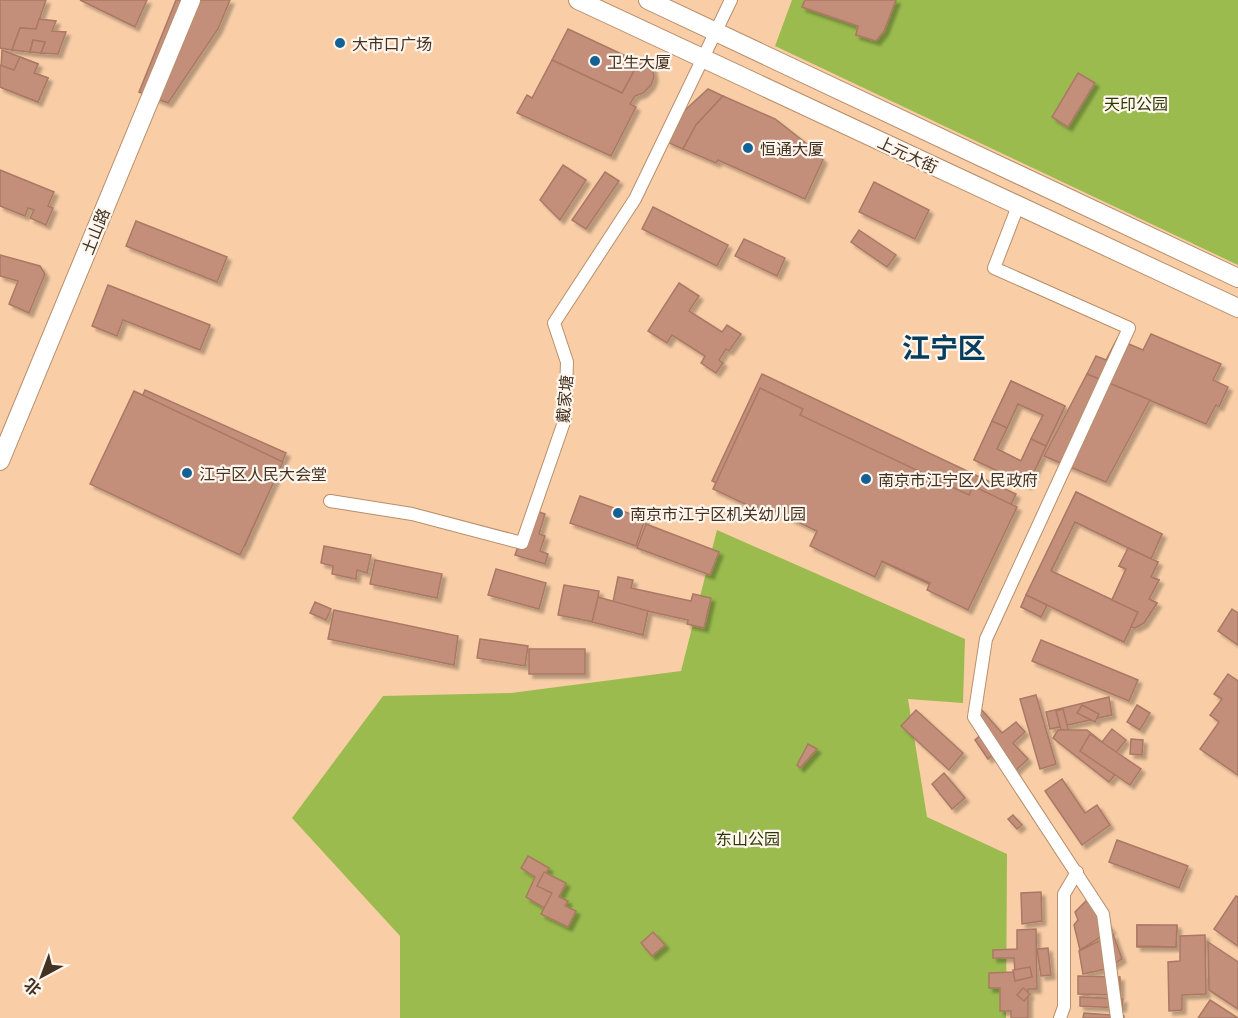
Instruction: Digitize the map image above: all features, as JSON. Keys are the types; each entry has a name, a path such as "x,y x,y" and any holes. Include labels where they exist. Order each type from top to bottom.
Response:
{"main road":[{"name":"土山路","path":"0,461 191,0"},
{"name":"上元大街","path":"578,0 704,56 1238,308"},
{"name":"上元大街","path":"648,0 1238,278"}],"street":[{"path":"704,56 730,0"},
{"name":"戴家塘","path":"330,501 411,514 522,543 566,419 567,362 554,323 635,199 704,56"},
{"path":"1018,206 994,268 1129,328 986,639 974,717 1103,914 1117,1018"},
{"path":"1060,1018 1064,1007 1064,894 1077,872"}],"green space":[{"name":"天印公园","path":"792,0 1238,0 1238,265 775,46"},
{"name":"东山公园","path":"717,530 965,639 963,703 908,699 927,817 1007,854 1006,1018 400,1018 400,936 292,818 383,696 511,693 681,671"}],"building":[{"path":"0,0 46,0 36,29 20,28 12,50 0,48"},
{"path":"80,0 147,0 135,27"},
{"path":"176,0 230,0 218,29 168,103 139,92"},
{"path":"805,0 896,0 884,31 876,41 856,35 858,26 802,7"},
{"path":"805,0 896,0 884,31 876,41 856,35 858,26 802,7"},
{"path":"39,19 56,21 52,31 66,32 58,54 41,53 45,42 33,40 30,52 12,50 20,28 36,29"},
{"name":"卫生大厦","path":"568,29 639,62 622,93 552,60"},
{"path":"33,40 45,42 41,53 30,52"},
{"path":"2,50 38,64 34,73 48,78 38,102 0,87"},
{"path":"20,57 38,64 34,73 48,78 38,102 0,87 0,65 14,70"},
{"path":"630,58 644,58 652,65 654,77 651,85 643,93 635,96 630,104 636,107 611,156 517,113 527,95 532,98 552,60 622,93 639,62"},
{"path":"1078,73 1095,83 1068,127 1052,117"},
{"path":"708,89 723,96 696,125 683,149 667,142 682,113"},
{"name":"恒通大厦","path":"723,96 775,119 811,147 823,160 805,199 718,160 716,163 683,149 696,125"},
{"path":"563,165 586,180 560,220 540,200"},
{"path":"0,170 54,192 48,206 53,208 46,225 30,218 34,210 28,208 25,216 0,206"},
{"path":"605,172 619,181 586,229 572,220"},
{"path":"874,182 929,210 915,239 859,212"},
{"path":"653,207 728,245 717,266 642,229"},
{"path":"136,221 227,257 217,282 126,246"},
{"path":"859,230 896,255 887,267 851,242"},
{"path":"744,239 785,258 777,276 735,256"},
{"path":"0,255 40,266 45,274 29,313 9,304 18,281 0,276"},
{"path":"679,283 699,296 689,311 722,332 727,325 741,334 729,351 726,349 719,360 723,363 716,373 701,363 705,356 672,335 667,343 648,331"},
{"path":"108,285 210,325 200,350 123,320 117,336 92,326"},
{"path":"1151,334 1221,364 1213,380 1228,387 1219,407 1216,405 1206,424 1087,374 1096,356 1106,360 1117,339 1143,350"},
{"path":"762,374 1016,494 965,601 712,481"},
{"path":"1087,374 1150,400 1106,482 1044,456"},
{"path":"1011,381 1065,406 1028,485 974,460","holes":["1018,404 1043,415 1021,461 997,449"]},
{"path":"1011,381 1065,406 1046,446 1031,439 1043,415 1018,404 1007,428 992,421"},
{"path":"760,388 803,409 800,415 969,495 973,486 1017,507 968,610 927,590 930,583 882,561 875,577 810,546 817,531 765,506 762,512 713,489"},
{"name":"江宁区人民大会堂","path":"145,390 286,453 245,546 104,484"},
{"name":"江宁区人民大会堂","path":"134,391 283,462 240,555 90,484"},
{"path":"992,421 1007,428 997,449 1021,461 1031,439 1046,446 1028,485 974,460"},
{"path":"1076,492 1162,534 1150,559 1158,562 1151,577 1159,580 1149,599 1157,603 1144,623 1135,628 1131,627 1124,642 1047,605 1041,617 1021,607","holes":["1075,522 1129,548 1119,566 1126,569 1112,600 1051,571"]},
{"path":"1076,492 1162,534 1151,559 1075,522 1051,571 1138,612 1124,642 1026,595"},
{"path":"580,496 645,519 636,546 570,523"},
{"path":"531,509 545,514 539,534 545,536 540,551 548,554 545,564 515,555"},
{"path":"646,524 719,552 710,575 637,548"},
{"path":"324,546 371,555 367,573 357,570 356,579 332,574 333,566 321,563"},
{"path":"1128,548 1158,562 1151,577 1159,580 1149,599 1157,603 1144,623 1135,628 1131,627 1138,612 1112,600 1126,569 1119,566"},
{"path":"375,560 442,574 437,598 370,584"},
{"path":"496,569 546,583 539,609 488,595"},
{"path":"618,577 633,580 631,588 691,601 693,594 711,598 704,628 687,624 688,620 629,607 628,611 612,607"},
{"path":"564,585 599,591 594,622 558,615"},
{"path":"1026,595 1047,605 1041,617 1021,607"},
{"path":"598,597 648,611 643,635 592,622"},
{"path":"315,602 331,609 326,620 310,613"},
{"path":"1232,609 1238,613 1238,645 1218,631"},
{"path":"334,610 458,636 454,665 328,639"},
{"path":"480,639 528,646 525,666 477,658"},
{"path":"1041,640 1138,680 1129,701 1032,661"},
{"path":"529,649 585,649 585,674 529,674"},
{"path":"1228,674 1238,681 1238,775 1200,749 1219,722 1210,715 1222,699 1214,694"},
{"path":"1036,695 1056,764 1040,769 1020,699"},
{"path":"1109,697 1112,715 1050,729 1046,712"},
{"path":"1082,705 1099,714 1095,722 1077,713"},
{"path":"1137,705 1150,713 1140,730 1127,722"},
{"path":"980,708 1002,733 1016,722 1025,732 1013,743 1028,759 1012,774 994,753 988,759 975,740 983,733 969,718"},
{"path":"1063,709 1070,736 1063,738 1056,711"},
{"path":"916,710 963,753 949,770 901,726"},
{"path":"1112,729 1126,740 1114,755 1114,776 1109,782 1053,738 1058,730 1087,730 1102,742"},
{"path":"1090,734 1141,769 1130,785 1080,751"},
{"path":"1131,739 1143,740 1142,755 1130,754"},
{"path":"808,744 817,749 800,768 797,765"},
{"path":"944,773 965,798 952,809 932,784"},
{"path":"1062,779 1085,813 1097,805 1110,825 1082,845 1045,791"},
{"path":"1013,815 1022,825 1017,829 1008,819"},
{"path":"1117,840 1188,866 1179,888 1109,862"},
{"path":"528,856 549,868 542,880 550,884 547,891 559,895 551,912 526,897 535,877 521,868"},
{"path":"544,872 566,883 559,897 568,901 565,906 576,911 568,927 541,914 552,893 537,886"},
{"path":"1041,892 1042,921 1022,924 1021,893"},
{"path":"1236,896 1238,897 1238,946 1214,929"},
{"path":"1088,899 1112,930 1080,950 1074,925 1078,920 1075,912"},
{"path":"1137,925 1177,926 1176,947 1137,947"},
{"path":"1137,925 1177,925 1176,947 1137,946"},
{"path":"1036,929 1037,989 1028,989 1028,1018 1011,1018 1011,1011 1000,1011 1000,988 989,988 989,973 1015,972 1014,958 993,958 993,950 1017,949 1017,930"},
{"path":"653,932 665,945 652,956 641,943"},
{"path":"1113,934 1122,959 1106,969 1083,974 1079,951"},
{"path":"1205,935 1206,994 1182,995 1182,1010 1169,1011 1168,962 1180,961 1180,936"},
{"path":"1208,942 1238,962 1238,1009 1209,990"},
{"path":"1048,948 1051,975 1041,976 1037,949"},
{"path":"1030,967 1032,977 1015,981 1013,970"},
{"path":"1078,976 1120,977 1120,995 1078,994"},
{"path":"1023,988 1030,994 1024,1001 1017,995"},
{"path":"1080,997 1123,999 1122,1008 1080,1006"},
{"path":"1210,1000 1238,1018 1198,1018"},
{"path":"1084,1013 1124,1016 1124,1018 1083,1018"}],"place":[{"name":"大市口广场","path":"340,43"},
{"name":"卫生大厦","path":"595,61"},
{"name":"恒通大厦","path":"748,148"},
{"name":"江宁区人民大会堂","path":"187,473"},
{"name":"南京市江宁区人民政府","path":"866,479"},
{"name":"南京市江宁区机关幼儿园","path":"618,513"}],"district":[{"name":"江宁区","path":"944,347"}]}
